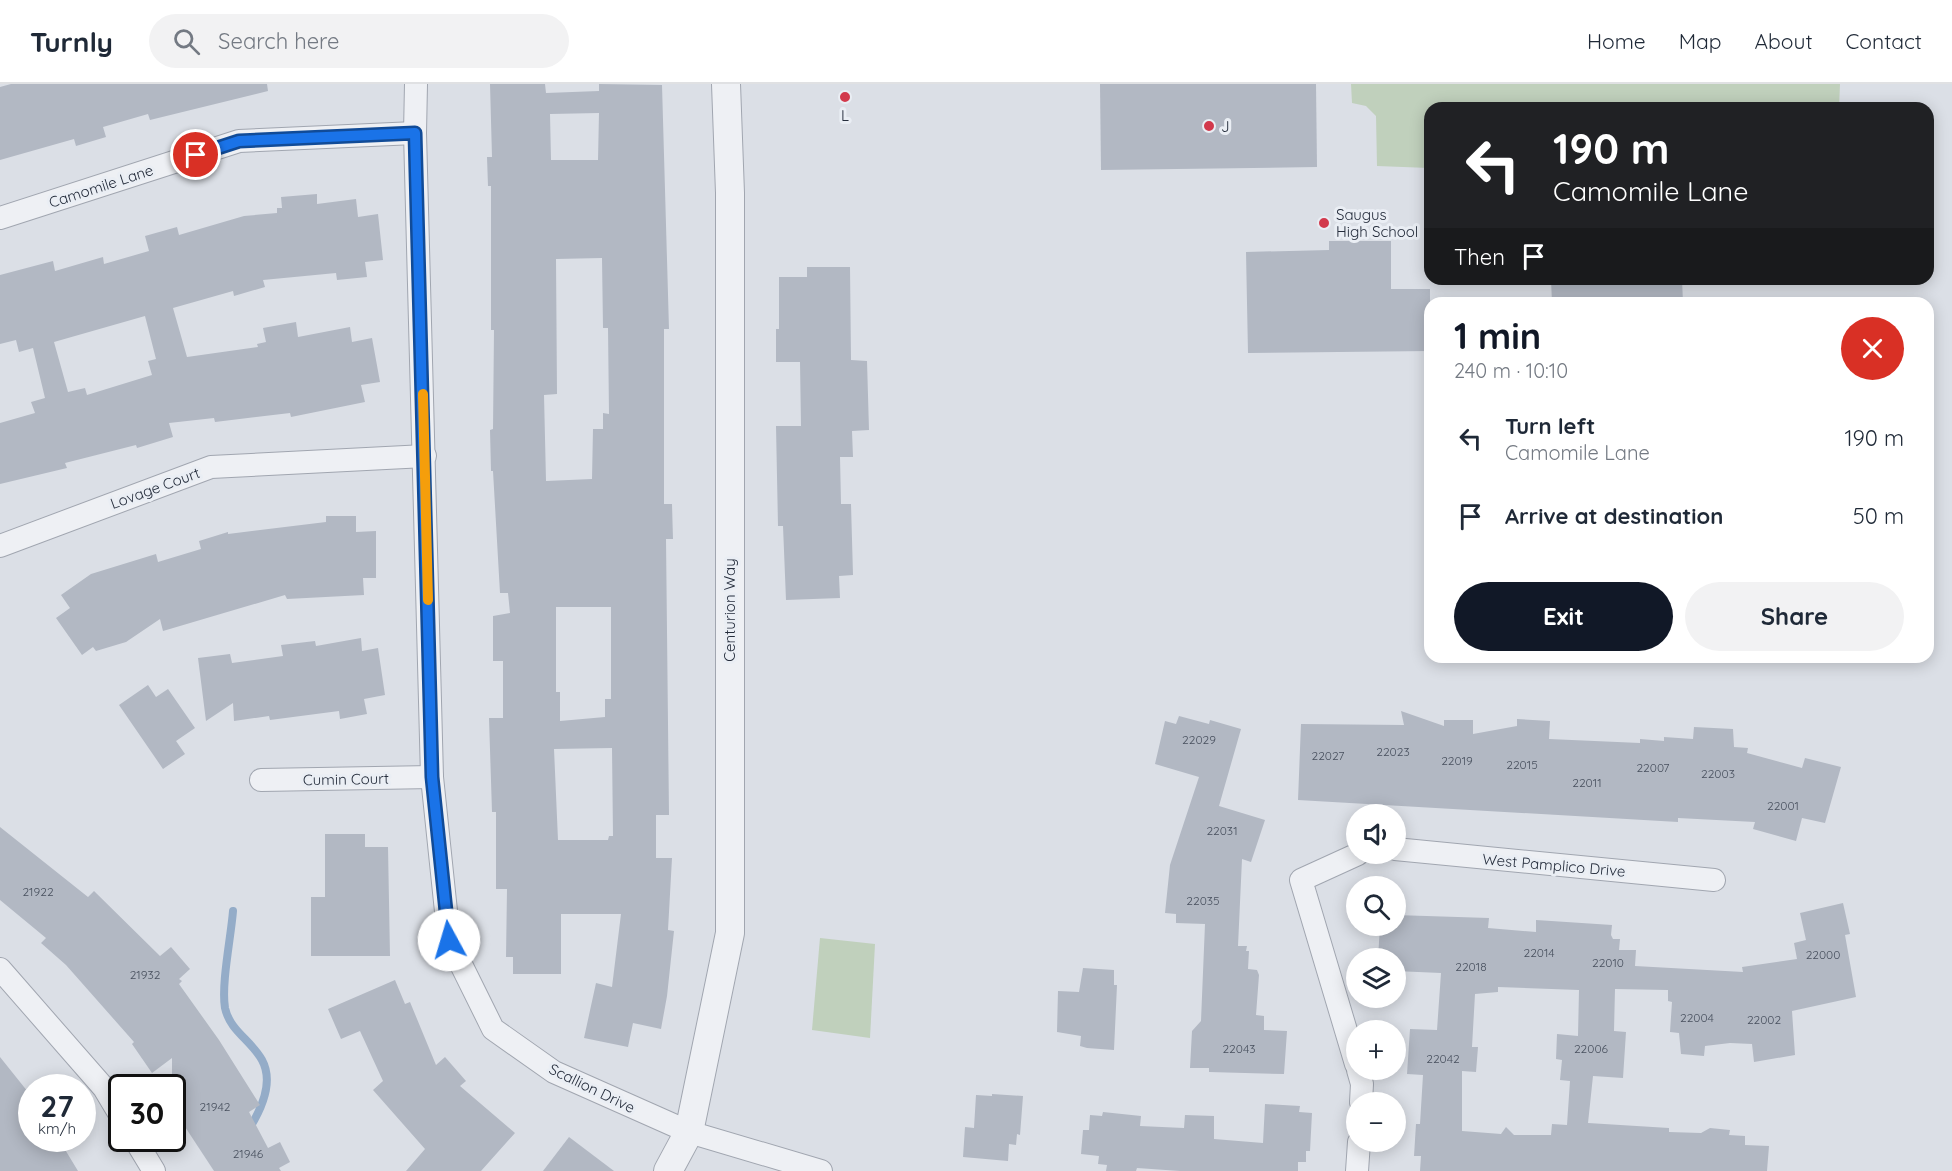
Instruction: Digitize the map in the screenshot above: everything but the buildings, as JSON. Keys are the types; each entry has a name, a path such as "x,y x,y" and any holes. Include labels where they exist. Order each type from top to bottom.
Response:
{"street":[{"name":"Scallion Drive","path":"416,84 415,133 432,777 449,940 493,1029 554,1072 689,1132 820,1171"},
{"name":"Centurion Way","path":"668,1171 689,1132 730,933 730,193 726,84"},
{"name":"Camomile Lane","path":"0,218 239,141 415,133"},
{"name":"Lovage Court","path":"0,546 211,467 425,456"},
{"name":"Cumin Court","path":"261,780 432,777"},
{"name":"West Pamplico Drive","path":"1406,850 1714,880"},
{"path":"1346,859 1301,880 1346,1031"},
{"path":"0,969 108,1095"},
{"path":"142,1152 154,1171"},
{"path":"1357,1171 1358,1152"}],"green space":[{"path":"1351,84 1840,84 1839,102 1424,102 1424,168 1377,166 1376,116 1366,106 1352,103"},
{"path":"820,938 875,944 870,1038 812,1030"}],"waterway":[{"path":"233,911 225,974 225,1008 231,1023 262,1060 267,1077 262,1105 249,1129"}],"slow traffic":[{"path":"423,394 428,600"}],"place":[{"name":"L","path":"845,97"},
{"name":"J","path":"1209,126"},
{"name":"Saugus High School","path":"1324,223"}],"route":[{"path":"196,155 239,141 415,133 432,777 449,940"}]}
